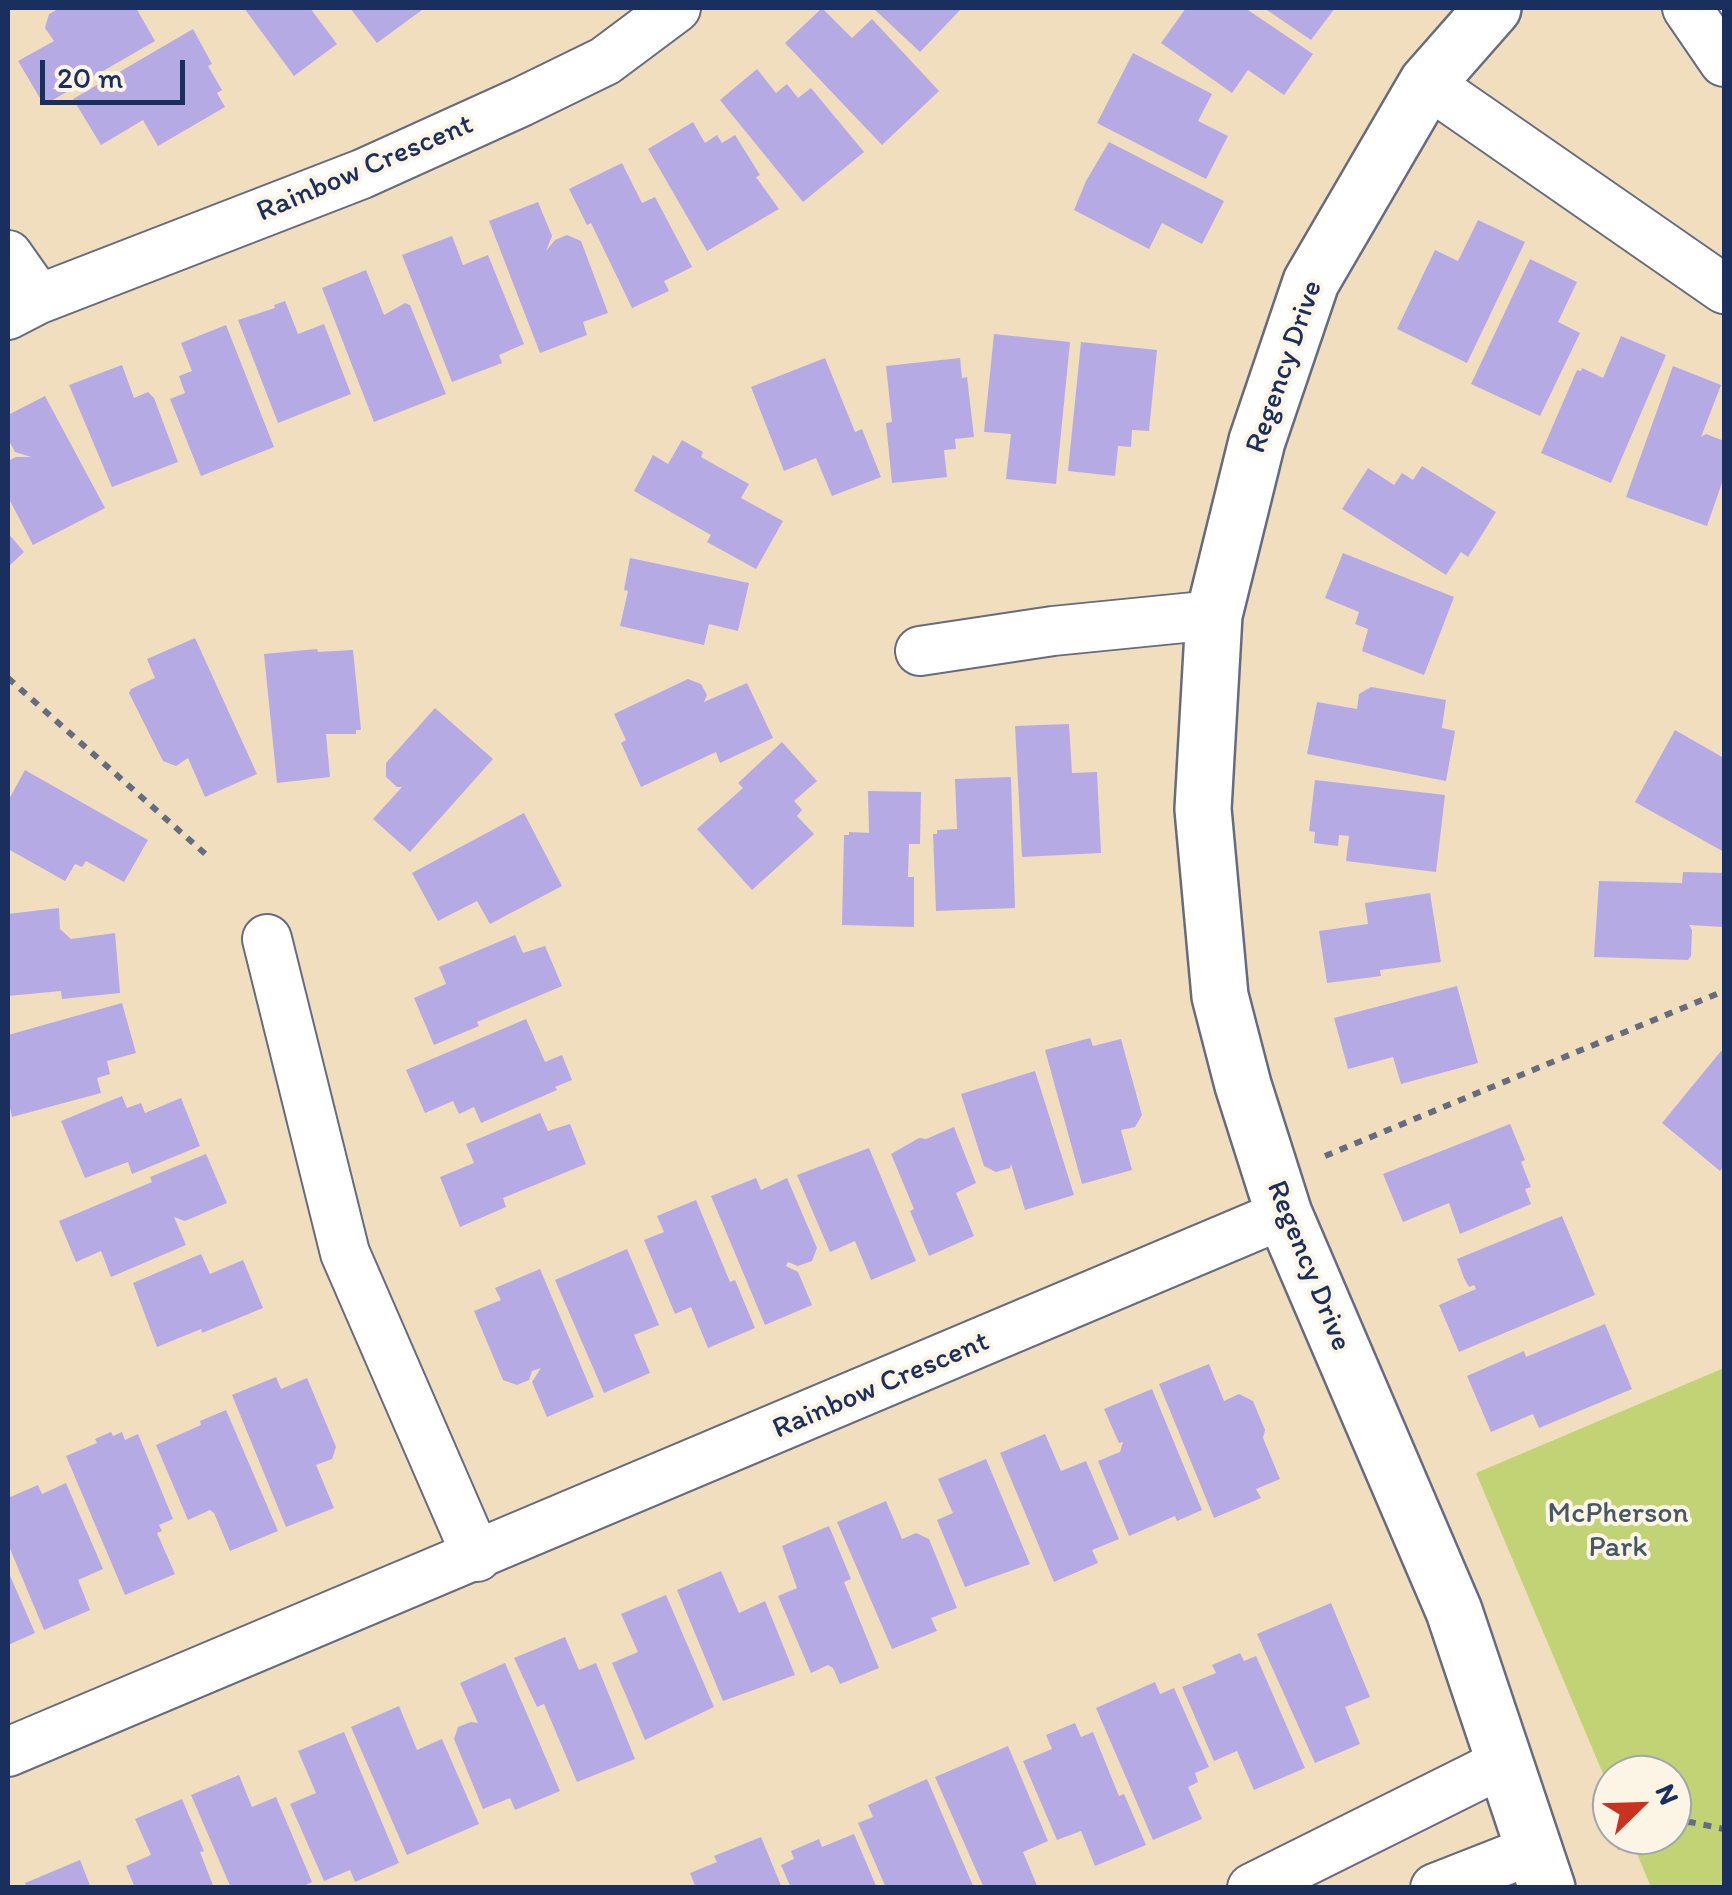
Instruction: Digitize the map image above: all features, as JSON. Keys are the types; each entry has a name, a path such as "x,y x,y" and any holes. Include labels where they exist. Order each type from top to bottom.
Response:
{"street":[{"name":"Rainbow Crescent","path":"8,255 23,307 362,174 521,102 604,61 676,8"},
{"name":"Regency Drive","path":"1494,8 1427,84 1310,282 1257,441 1214,615 1203,808 1220,996 1243,1085 1284,1214 1454,1611 1539,1869"},
{"path":"1687,8 1724,62"},
{"path":"1427,84 1724,288"},
{"path":"920,651 1054,631 1214,615"},
{"path":"267,939 345,1252 476,1557"},
{"name":"Rainbow Crescent","path":"8,1752 1284,1214"},
{"path":"1252,1888 1502,1763"},
{"path":"1435,1888 1539,1869"}],"path":[{"path":"8,678 212,859"},
{"path":"1325,1156 1724,991"},
{"path":"1692,1822 1724,1829"}],"green space":[{"name":"McPherson Park","path":"1724,1368 1724,1887 1651,1887 1637,1855 1692,1855 1692,1755 1595,1755 1476,1473"}],"building":[{"path":"60,8 136,8 155,41 44,105 18,61 54,41 45,28 49,14"},
{"path":"244,8 310,8 337,44 294,76"},
{"path":"350,8 420,8 422,10 377,43"},
{"path":"822,8 852,38 872,19 939,91 882,145 785,43"},
{"path":"873,8 962,8 920,52"},
{"path":"1186,8 1245,8 1313,54 1284,95 1248,70 1232,93 1161,43"},
{"path":"1264,8 1335,8 1311,40"},
{"path":"193,29 212,64 208,66 222,90 217,93 225,107 158,146 143,120 101,145 73,99"},
{"path":"1133,53 1212,94 1198,121 1228,136 1206,179 1097,123"},
{"path":"757,69 776,93 787,84 798,98 811,88 864,152 803,202 720,100"},
{"path":"693,122 705,143 717,135 722,143 735,135 760,175 756,177 779,209 707,251 648,149"},
{"path":"1109,142 1224,201 1202,244 1162,223 1149,249 1074,210"},
{"path":"622,163 642,203 655,197 692,267 664,281 669,291 632,308 591,223 587,225 569,189"},
{"path":"538,202 552,236 546,251 555,240 567,235 581,241 608,313 583,322 587,335 540,353 489,221"},
{"path":"1478,220 1525,242 1467,363 1397,329 1435,250 1458,261"},
{"path":"452,236 463,265 488,255 524,344 499,355 502,363 452,382 402,255"},
{"path":"1530,259 1577,282 1558,322 1580,333 1540,416 1471,384"},
{"path":"366,270 384,315 405,303 410,305 446,394 374,422 322,288"},
{"path":"285,301 298,334 324,324 351,394 278,423 238,320"},
{"path":"226,325 274,447 201,476 170,399 185,393 179,376 192,371 181,343"},
{"path":"994,334 1070,342 1056,484 1006,479 1011,434 984,432"},
{"path":"1621,336 1666,355 1611,483 1541,453 1577,370 1582,368 1603,378"},
{"path":"1081,342 1157,350 1149,431 1132,430 1131,447 1118,446 1115,476 1068,471"},
{"path":"825,358 855,432 862,429 881,477 832,496 816,458 784,471 751,387"},
{"path":"960,358 962,378 967,377 974,437 955,439 956,449 944,450 947,477 892,483 886,423 892,422 886,366"},
{"path":"122,365 134,398 148,392 154,398 178,462 112,487 69,385"},
{"path":"1673,366 1721,385 1701,437 1706,434 1724,441 1724,477 1707,526 1626,497"},
{"path":"45,396 105,508 33,545 8,497 8,461 31,457 15,452 8,439 8,415"},
{"path":"682,440 703,452 701,457 749,484 741,498 783,521 756,569 707,542 711,535 634,491 653,455 668,464"},
{"path":"1422,466 1496,512 1468,557 1461,552 1446,575 1342,509 1368,468 1394,485 1402,473 1413,480"},
{"path":"8,533 24,552 8,567"},
{"path":"1343,553 1454,597 1424,675 1362,651 1368,629 1355,624 1359,612 1325,598"},
{"path":"630,558 749,583 738,631 709,624 704,645 620,626"},
{"path":"195,638 257,774 205,797 188,758 176,766 163,761 129,693 155,678 147,659"},
{"path":"353,650 361,730 356,730 356,734 326,734 330,777 277,783 264,654"},
{"path":"688,679 701,684 707,695 704,702 747,683 773,738 720,763 716,752 641,787 621,743 626,740 614,714"},
{"path":"1371,687 1446,700 1442,728 1455,731 1446,781 1307,754 1317,702 1357,709 1359,694"},
{"path":"435,708 493,759 410,852 373,819 402,787 386,777 386,763"},
{"path":"1069,724 1072,773 1097,772 1101,853 1022,857 1015,726"},
{"path":"1675,730 1724,758 1724,852 1635,802"},
{"path":"782,742 817,781 794,801 802,810 797,816 814,834 752,890 697,829 743,788 738,783"},
{"path":"25,770 148,840 124,882 86,861 82,867 75,864 65,881 8,849 8,801"},
{"path":"1011,777 1015,908 936,911 933,834 937,830 957,829 955,779"},
{"path":"1315,780 1445,795 1436,872 1346,861 1349,836 1339,835 1338,846 1314,843 1315,832 1309,831"},
{"path":"868,791 921,792 920,844 909,844 908,877 914,877 914,927 842,925 844,835 869,833"},
{"path":"524,813 562,886 490,924 477,901 438,921 412,873"},
{"path":"1683,872 1724,873 1724,927 1689,925 1692,930 1688,960 1594,957 1599,881 1682,883"},
{"path":"1430,893 1441,962 1380,970 1381,976 1327,983 1319,931 1368,924 1365,903"},
{"path":"59,908 60,929 71,939 115,933 120,993 62,999 61,991 8,996 8,914"},
{"path":"515,935 523,953 545,946 562,986 434,1045 414,998 446,984 439,967"},
{"path":"1457,986 1478,1063 1401,1084 1393,1057 1348,1069 1334,1018"},
{"path":"122,1003 136,1053 107,1061 110,1074 97,1078 101,1093 12,1117 8,1099 8,1035"},
{"path":"526,1019 545,1062 562,1055 572,1080 481,1123 474,1107 459,1114 453,1101 425,1113 406,1070"},
{"path":"1090,1038 1093,1046 1121,1039 1142,1115 1135,1127 1121,1130 1132,1170 1082,1184 1045,1050"},
{"path":"1721,1051 1724,1166 1720,1171 1662,1123"},
{"path":"1035,1071 1074,1195 1025,1210 1011,1164 1010,1168 996,1172 984,1166 961,1094"},
{"path":"122,1096 127,1108 141,1103 145,1113 181,1098 200,1146 132,1174 128,1162 85,1178 61,1121"},
{"path":"540,1113 548,1131 570,1124 586,1164 503,1198 506,1207 460,1227 440,1177 474,1163 466,1144"},
{"path":"1510,1124 1525,1160 1521,1162 1531,1187 1525,1189 1531,1204 1460,1234 1449,1203 1403,1222 1383,1174"},
{"path":"954,1127 976,1183 956,1193 974,1236 929,1256 891,1154 919,1138 926,1139"},
{"path":"869,1148 916,1261 871,1280 855,1241 830,1252 797,1175"},
{"path":"206,1154 227,1203 185,1221 174,1217 186,1245 111,1277 101,1251 76,1262 59,1221 152,1182 150,1177"},
{"path":"756,1178 761,1190 787,1178 817,1248 812,1261 798,1266 788,1262 786,1266 798,1272 812,1305 765,1325 711,1196"},
{"path":"696,1200 730,1282 735,1280 755,1328 708,1348 691,1307 675,1314 644,1240 664,1232 657,1216"},
{"path":"1562,1216 1595,1295 1459,1352 1439,1305 1476,1289 1474,1285 1469,1287 1457,1259"},
{"path":"627,1249 659,1325 634,1335 650,1373 604,1393 555,1280"},
{"path":"201,1254 210,1274 243,1260 263,1308 157,1347 133,1283"},
{"path":"540,1269 594,1397 547,1417 532,1382 541,1368 517,1385 503,1380 474,1311 501,1300 495,1288"},
{"path":"1605,1324 1632,1389 1539,1428 1533,1414 1491,1432 1467,1376 1524,1351 1526,1357"},
{"path":"1209,1364 1224,1401 1239,1394 1253,1401 1280,1479 1256,1489 1261,1498 1214,1518 1159,1384"},
{"path":"276,1377 281,1389 307,1378 336,1447 332,1459 316,1465 334,1508 286,1527 232,1395"},
{"path":"1152,1389 1202,1510 1177,1521 1175,1516 1129,1536 1098,1461 1120,1452 1123,1442 1119,1443 1104,1409"},
{"path":"226,1410 278,1531 230,1551 210,1510 188,1520 156,1445"},
{"path":"111,1432 113,1436 122,1432 125,1440 138,1434 173,1519 159,1525 162,1531 157,1533 175,1574 125,1595 66,1456 97,1443 95,1439"},
{"path":"1045,1434 1061,1471 1086,1461 1119,1539 1092,1550 1098,1563 1054,1582 1000,1453"},
{"path":"986,1459 1030,1564 965,1587 937,1520 953,1513 938,1479"},
{"path":"66,1483 103,1569 78,1580 90,1610 44,1630 8,1544 8,1498 38,1485 42,1494"},
{"path":"886,1501 902,1539 916,1533 929,1539 957,1608 931,1618 937,1631 892,1649 837,1522"},
{"path":"829,1526 851,1579 844,1582 879,1668 840,1684 828,1665 811,1673 778,1596 797,1588 782,1546"},
{"path":"8,1571 35,1633 8,1645"},
{"path":"721,1571 739,1613 765,1601 795,1675 723,1701 677,1590"},
{"path":"666,1595 714,1707 645,1740 612,1663 638,1652 621,1614"},
{"path":"1331,1603 1370,1697 1345,1707 1360,1744 1315,1763 1257,1634"},
{"path":"565,1637 579,1670 596,1663 635,1759 577,1782 544,1704 537,1707 514,1658"},
{"path":"1240,1653 1244,1661 1256,1656 1305,1768 1254,1790 1237,1751 1214,1761 1182,1687 1216,1673 1212,1665"},
{"path":"505,1663 560,1791 515,1810 510,1798 483,1809 454,1739 458,1727 478,1723 460,1683"},
{"path":"1155,1682 1160,1694 1174,1688 1209,1767 1195,1773 1198,1782 1188,1787 1202,1819 1153,1840 1096,1708"},
{"path":"399,1706 417,1750 442,1739 479,1824 407,1855 351,1727"},
{"path":"1075,1723 1081,1737 1093,1732 1119,1796 1124,1794 1146,1845 1095,1866 1081,1831 1057,1840 1023,1761 1052,1749 1046,1735"},
{"path":"344,1732 399,1863 355,1882 350,1870 324,1881 290,1804 316,1793 298,1751"},
{"path":"1008,1746 1048,1841 1023,1852 1038,1888 984,1888 935,1777"},
{"path":"239,1775 252,1807 276,1797 312,1882 300,1888 231,1888 191,1795"},
{"path":"927,1779 974,1888 886,1888 858,1823 873,1817 868,1805"},
{"path":"182,1799 204,1851 200,1852 214,1888 135,1888 126,1866 151,1855 135,1819"},
{"path":"854,1834 877,1888 791,1888 781,1865 794,1859 791,1851 819,1839 822,1847"},
{"path":"761,1837 782,1888 696,1888 690,1873 717,1862 714,1856"},
{"path":"80,1860 91,1888 27,1888 25,1883"}]}
